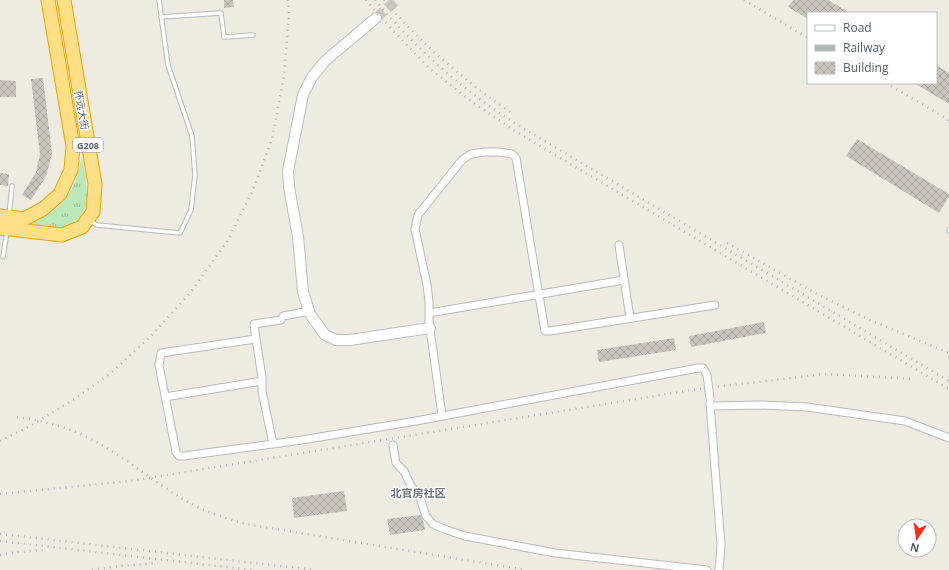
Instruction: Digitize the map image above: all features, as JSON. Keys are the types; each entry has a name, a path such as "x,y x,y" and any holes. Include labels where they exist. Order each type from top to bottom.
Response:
{"highway":[{"name":"怀远大街","path":"23,225 60,194 71,170 73,146 48,0"},
{"name":"怀远大街","path":"64,0 95,184 93,212 87,220"},
{"path":"4,222 23,225 62,235 82,227 87,220"}],"street":[{"path":"376,18 325,60 312,77 303,95 288,171 288,187 298,237 303,292 310,312 325,335 336,340 350,340 430,328"},
{"path":"442,415 430,328 427,285 414,229 418,215 462,160 471,154 500,152 512,154 516,158 544,331 715,305"},
{"path":"619,245 630,318"},
{"path":"429,313 624,280"},
{"path":"273,444 262,391 262,377 254,324 281,320 283,316 310,312"},
{"path":"256,339 161,353 159,365 176,452 179,456 273,444 703,368 707,374 710,403 721,545 719,570"},
{"path":"165,397 262,381"},
{"path":"710,403 807,407 905,421 949,438"},
{"path":"393,445 396,463 404,471 410,484 420,498 426,516 433,524 444,530 465,536 555,554 707,570"}],"lane":[{"path":"87,220 97,225 180,233 191,210 195,175 192,136 168,65 159,0"},
{"path":"161,17 221,12 224,38 253,35"},
{"path":"3,257 4,222 12,186"}],"green space":[{"path":"82,156 87,192 83,213 77,220 67,226 43,228 25,225 51,212 63,202 74,183"}],"building":[{"path":"224,0 233,0 234,7 224,8"},
{"path":"793,0 828,0 848,12 807,12 807,18 788,7"},
{"path":"937,66 949,73 949,104 916,84 937,84"},
{"path":"43,78 52,154 46,176 31,200 22,195 36,172 40,155 31,79"},
{"path":"0,80 16,81 16,97 0,97"},
{"path":"857,139 949,194 939,213 846,156"},
{"path":"0,173 9,174 8,186 0,185"},
{"path":"764,322 766,333 691,347 689,336"},
{"path":"674,338 676,350 599,362 597,350"},
{"path":"344,491 347,511 294,518 292,498"},
{"path":"420,515 423,520 425,530 390,535 387,519"}],"tunnel":[{"path":"376,18 397,0"}],"railway":[{"path":"0,441 30,426 76,398 111,373 152,335 191,292 228,240 253,190 272,139 284,76 289,15 288,0"},
{"path":"366,0 429,68 472,102 515,131 949,389"},
{"path":"375,0 398,26 436,63 482,101 521,127 949,381"},
{"path":"384,0 412,31 443,60 459,74 510,112"},
{"path":"744,0 807,37"},
{"path":"888,84 949,120"},
{"path":"727,243 817,294 870,320 949,353"},
{"path":"0,494 130,481 698,389 824,374 914,379"},
{"path":"17,417 53,424 87,437 113,452 195,506 208,512 245,524 526,570"},
{"path":"0,534 315,570"},
{"path":"0,541 252,570"},
{"path":"0,555 45,550"},
{"path":"92,570 158,563"}],"district":[{"name":"北官房社区","path":"418,492"}]}
